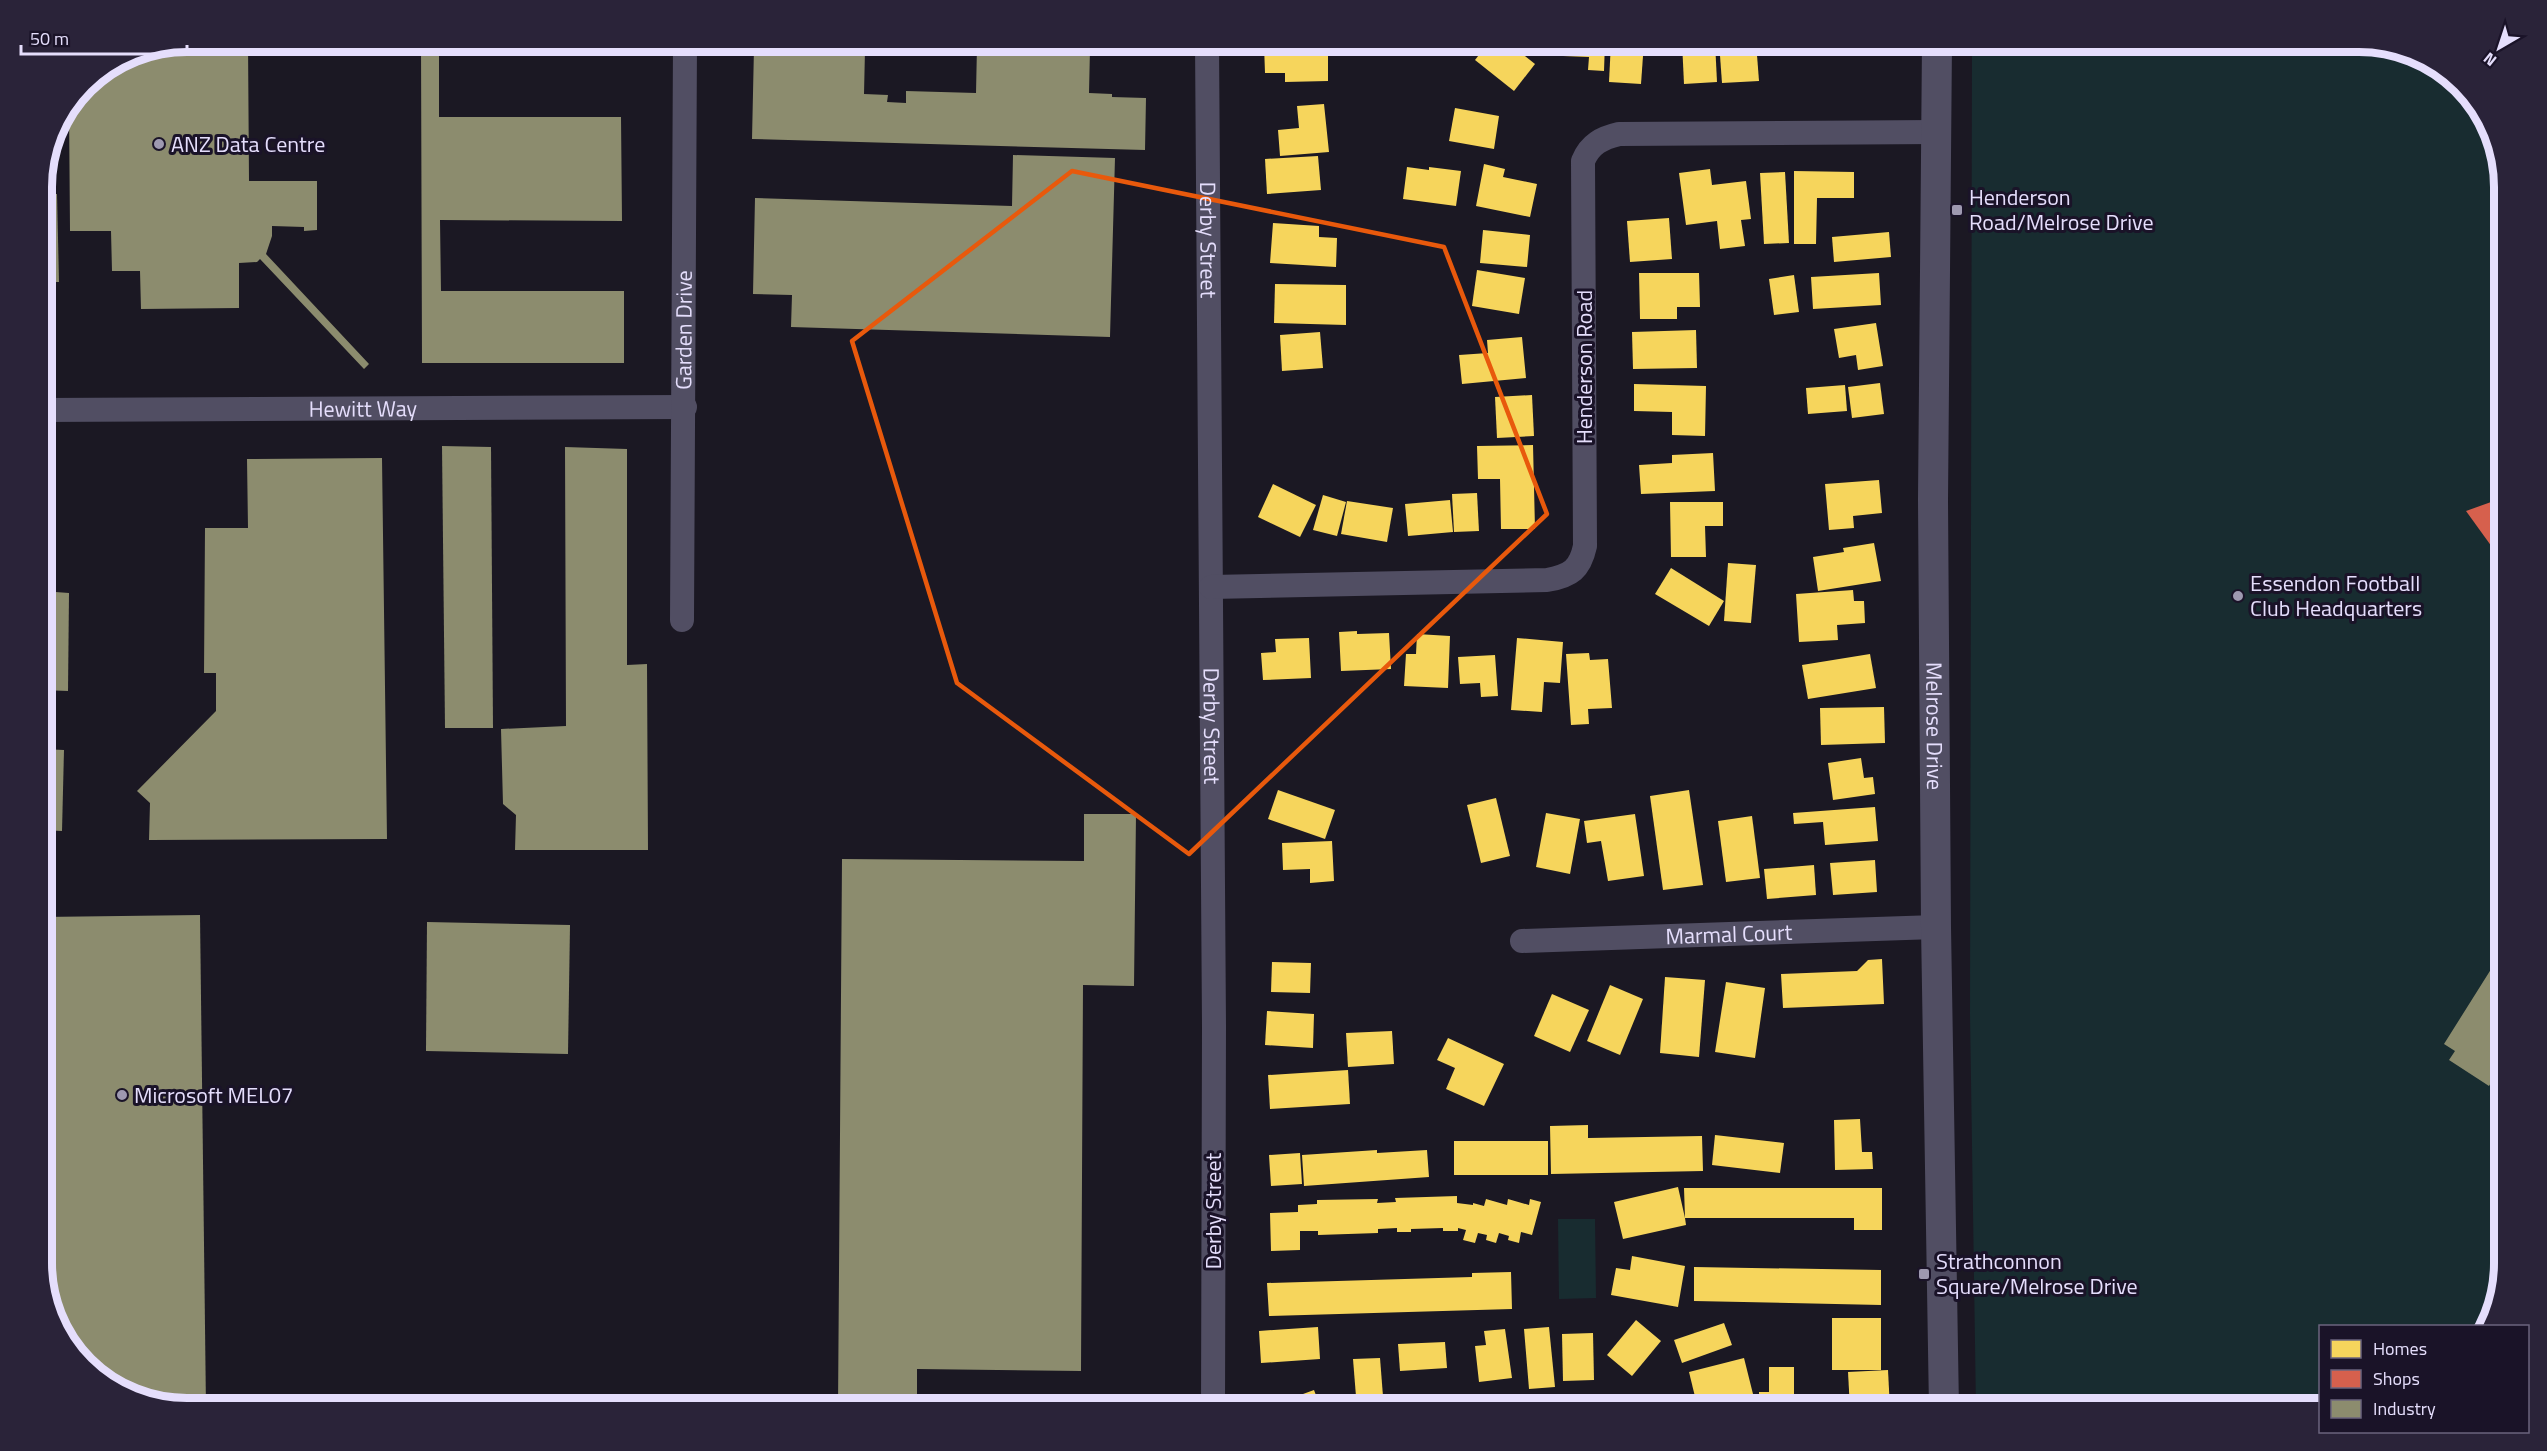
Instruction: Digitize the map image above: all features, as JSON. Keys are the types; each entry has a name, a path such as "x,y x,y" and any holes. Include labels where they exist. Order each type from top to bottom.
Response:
{"street":[{"name":"Melrose Drive","path":"1937,52 1932,500 1944,1398"},
{"name":"Garden Drive","path":"682,621 685,407 685,53"},
{"name":"Derby Street","path":"1207,53 1213,1398"},
{"name":"Henderson Road","path":"1211,587 1547,580 1565,577 1575,571 1582,560 1585,546 1583,161 1587,152 1595,143 1619,134 1937,132"},
{"name":"Hewitt Way","path":"53,410 685,407"},
{"name":"Marmal Court","path":"1522,941 1936,927"}],"highlighted area":[{"path":"1072,171 1444,247 1547,514 1189,854 957,683 852,341"}],"green space":[{"name":"Essendon Football Club Headquarters","path":"1972,52 2360,52 2395,57 2411,63 2442,80 2467,105 2481,128 2487,144 2494,178 2494,1264 2490,1299 2479,1325 2319,1325 2319,1398 1976,1398 1970,1014"},
{"path":"1558,1219 1595,1219 1596,1298 1559,1299"}],"building: Homes":[{"path":"1328,52 1328,81 1285,82 1285,73 1265,73 1264,53"},
{"path":"1481,52 1520,52 1535,64 1514,91 1475,60"},
{"path":"1563,52 1605,52 1604,71 1588,70 1589,57 1563,56"},
{"path":"1610,52 1643,52 1641,84 1609,82"},
{"path":"1682,52 1716,52 1717,82 1684,84"},
{"path":"1720,52 1757,52 1759,81 1722,83"},
{"path":"1324,104 1329,152 1280,156 1278,130 1299,128 1297,106"},
{"path":"1455,108 1499,116 1494,149 1449,141"},
{"path":"1318,156 1321,190 1267,194 1265,159"},
{"path":"1484,164 1505,169 1503,177 1537,184 1530,217 1476,206"},
{"path":"1407,167 1461,171 1456,206 1403,199"},
{"path":"1710,169 1712,185 1746,181 1751,219 1741,220 1745,246 1720,249 1717,221 1686,225 1679,173"},
{"path":"1794,171 1854,172 1854,198 1817,198 1816,244 1794,244"},
{"path":"1785,172 1789,243 1764,244 1760,173"},
{"path":"1669,218 1672,259 1630,262 1627,221"},
{"path":"1273,223 1319,226 1319,237 1337,238 1336,267 1270,263"},
{"path":"1483,230 1530,235 1527,267 1480,263"},
{"path":"1889,232 1891,257 1834,262 1832,237"},
{"path":"1477,270 1525,278 1519,314 1472,306"},
{"path":"1639,273 1699,273 1700,307 1677,307 1677,319 1640,319"},
{"path":"1879,273 1881,305 1813,309 1811,277"},
{"path":"1794,275 1799,312 1774,315 1769,279"},
{"path":"1275,284 1346,285 1346,325 1274,323"},
{"path":"1876,323 1883,366 1858,370 1856,355 1839,358 1834,329"},
{"path":"1696,330 1697,368 1633,369 1632,332"},
{"path":"1320,332 1323,368 1282,371 1280,335"},
{"path":"1522,337 1526,378 1462,384 1459,355 1488,353 1487,340"},
{"path":"1880,383 1884,414 1852,418 1848,387"},
{"path":"1634,384 1706,386 1705,436 1672,435 1672,412 1634,411"},
{"path":"1845,385 1847,411 1808,414 1806,388"},
{"path":"1532,395 1534,436 1497,438 1495,397"},
{"path":"1533,445 1535,529 1501,529 1500,479 1478,479 1477,446"},
{"path":"1713,453 1715,491 1641,494 1639,465 1672,463 1672,455"},
{"path":"1879,480 1882,513 1853,516 1854,528 1829,530 1825,484"},
{"path":"1273,484 1316,505 1300,537 1258,517"},
{"path":"1477,493 1479,531 1454,532 1452,494"},
{"path":"1323,495 1346,502 1337,536 1313,530"},
{"path":"1450,500 1453,532 1408,536 1405,504"},
{"path":"1347,501 1393,508 1387,542 1341,534"},
{"path":"1670,502 1723,502 1723,526 1705,526 1706,557 1671,557"},
{"path":"1874,543 1881,581 1818,591 1813,557 1844,552 1843,548"},
{"path":"1728,563 1756,565 1751,623 1724,621"},
{"path":"1671,568 1724,601 1709,626 1655,594"},
{"path":"1853,590 1854,601 1864,601 1865,623 1837,625 1838,640 1799,642 1796,594"},
{"path":"1357,631 1357,634 1389,633 1391,669 1341,671 1339,632"},
{"path":"1417,634 1450,636 1448,688 1404,686 1406,654 1416,654"},
{"path":"1309,638 1311,678 1263,680 1261,653 1276,652 1275,639"},
{"path":"1517,638 1563,642 1560,683 1544,682 1542,712 1511,710"},
{"path":"1589,653 1590,660 1608,659 1612,708 1588,709 1589,724 1571,725 1566,654"},
{"path":"1870,654 1876,688 1808,699 1802,665"},
{"path":"1495,655 1498,696 1481,697 1480,683 1460,684 1458,657"},
{"path":"1884,707 1885,743 1821,745 1820,708"},
{"path":"1861,758 1864,778 1873,777 1875,794 1833,800 1828,763"},
{"path":"1278,790 1335,810 1325,839 1268,819"},
{"path":"1689,790 1703,885 1663,890 1650,796"},
{"path":"1496,798 1510,856 1481,863 1467,805"},
{"path":"1875,807 1878,841 1825,845 1823,822 1794,824 1793,813"},
{"path":"1546,813 1580,819 1570,874 1536,867"},
{"path":"1635,814 1644,876 1608,881 1601,841 1587,843 1584,821"},
{"path":"1752,816 1760,878 1726,882 1718,821"},
{"path":"1332,841 1334,881 1310,883 1310,869 1283,870 1282,843"},
{"path":"1875,860 1877,892 1833,895 1830,863"},
{"path":"1814,865 1816,895 1767,899 1764,869"},
{"path":"1882,959 1884,1004 1783,1008 1781,974 1857,971 1868,960"},
{"path":"1272,962 1311,963 1310,993 1271,992"},
{"path":"1665,977 1705,980 1699,1057 1660,1053"},
{"path":"1726,982 1765,988 1755,1058 1715,1052"},
{"path":"1610,985 1643,999 1620,1055 1587,1041"},
{"path":"1552,994 1589,1010 1570,1052 1534,1036"},
{"path":"1267,1011 1314,1014 1313,1048 1265,1045"},
{"path":"1392,1031 1394,1064 1348,1067 1346,1033"},
{"path":"1448,1038 1504,1064 1484,1106 1446,1089 1455,1068 1437,1060"},
{"path":"1348,1070 1350,1104 1270,1109 1268,1075"},
{"path":"1860,1119 1862,1152 1872,1152 1873,1169 1835,1170 1834,1120"},
{"path":"1588,1125 1588,1138 1702,1136 1703,1171 1551,1174 1550,1126"},
{"path":"1715,1135 1784,1143 1780,1173 1712,1165"},
{"path":"1454,1141 1548,1141 1548,1175 1454,1175"},
{"path":"1377,1150 1377,1153 1427,1150 1429,1177 1304,1186 1302,1155"},
{"path":"1300,1153 1302,1184 1271,1186 1269,1155"},
{"path":"1678,1187 1686,1225 1623,1239 1614,1202"},
{"path":"1684,1188 1882,1188 1882,1230 1854,1230 1854,1218 1685,1218"},
{"path":"1457,1196 1457,1203 1484,1206 1486,1199 1507,1205 1508,1199 1529,1205 1530,1199 1541,1202 1532,1235 1521,1232 1519,1243 1508,1240 1509,1236 1499,1233 1496,1243 1486,1240 1487,1235 1478,1233 1475,1243 1463,1240 1466,1230 1458,1228 1458,1231 1443,1231 1443,1228 1397,1232 1397,1228 1378,1229 1378,1233 1318,1235 1318,1231 1300,1231 1300,1250 1271,1251 1270,1213 1298,1212 1298,1205 1317,1204 1317,1200 1378,1199 1377,1203 1396,1202 1395,1198"},
{"path":"1632,1256 1685,1266 1678,1307 1611,1295 1616,1268 1630,1270"},
{"path":"1694,1267 1881,1270 1881,1305 1694,1301"},
{"path":"1511,1272 1512,1309 1269,1316 1267,1283 1472,1277 1472,1273"},
{"path":"1832,1318 1881,1318 1881,1370 1832,1370"},
{"path":"1636,1320 1661,1341 1632,1376 1607,1355"},
{"path":"1724,1323 1732,1345 1682,1363 1674,1340"},
{"path":"1318,1327 1320,1359 1261,1363 1259,1331"},
{"path":"1549,1327 1555,1387 1529,1389 1524,1329"},
{"path":"1505,1329 1512,1378 1479,1382 1475,1346 1486,1345 1484,1331"},
{"path":"1593,1333 1594,1380 1563,1381 1562,1334"},
{"path":"1445,1342 1447,1368 1400,1371 1398,1344"},
{"path":"1380,1358 1383,1398 1356,1398 1353,1359"},
{"path":"1744,1358 1754,1398 1695,1398 1689,1372"},
{"path":"1769,1367 1794,1367 1794,1398 1759,1398 1759,1392 1769,1392"},
{"path":"1888,1370 1889,1398 1849,1398 1848,1372"},
{"path":"1314,1390 1317,1398 1292,1398"}],"building: Shops":[{"path":"2494,501 2494,550 2466,511"}],"building: Industry":[{"name":"ANZ Data Centre","path":"178,53 248,53 249,181 317,181 317,230 304,231 304,227 272,226 272,236 266,254 369,364 364,369 260,259 257,262 239,263 239,308 141,309 140,271 112,271 111,231 70,231 69,122 92,92 112,75 152,57"},
{"path":"421,53 439,53 439,117 621,117 622,221 440,220 441,291 624,291 624,363 422,363"},
{"path":"754,53 865,53 864,94 888,95 887,102 906,103 906,91 976,93 977,53 1090,53 1089,93 1112,94 1112,97 1146,98 1145,150 752,139"},
{"path":"1013,155 1115,158 1110,337 791,327 792,295 753,294 755,198 1012,206"},
{"path":"53,194 57,194 59,282 53,282"},
{"path":"442,446 491,447 493,728 445,728"},
{"path":"565,447 627,449 627,665 647,664 648,850 515,850 516,815 503,804 501,729 566,726"},
{"path":"382,458 387,839 149,840 150,803 137,791 216,711 216,673 204,673 205,528 248,528 247,459"},
{"path":"53,592 69,593 68,691 53,690"},
{"path":"53,750 64,750 62,831 53,831"},
{"path":"1084,814 1136,814 1134,986 1083,985 1081,1371 917,1369 917,1398 838,1398 842,859 1084,861"},
{"name":"Microsoft MEL07","path":"200,915 206,1398 152,1394 105,1371 75,1339 60,1307 53,1273 53,917"},
{"path":"427,922 570,925 568,1054 426,1051"},
{"path":"2494,964 2494,1078 2489,1086 2449,1060 2455,1051 2444,1044"}],"place":[{"name":"ANZ Data Centre","path":"159,144"},
{"name":"Henderson Road/Melrose Drive","path":"1957,210"},
{"name":"Essendon Football Club Headquarters","path":"2238,596"},
{"name":"Microsoft MEL07","path":"122,1095"},
{"name":"Strathconnon Square/Melrose Drive","path":"1924,1274"}]}
